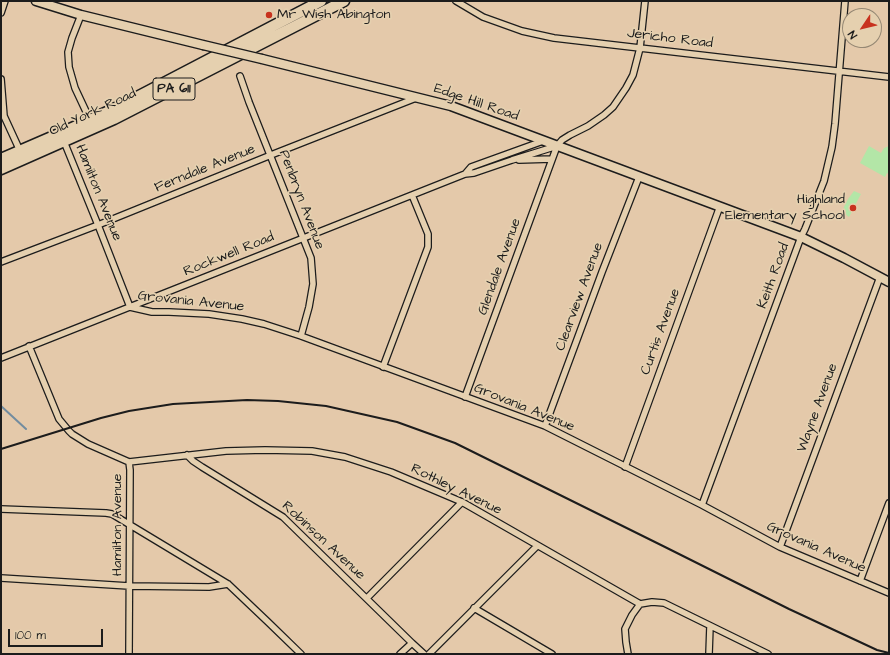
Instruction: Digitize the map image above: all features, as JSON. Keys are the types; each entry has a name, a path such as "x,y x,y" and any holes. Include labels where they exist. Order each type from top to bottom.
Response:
{"highway":[{"name":"Old York Road","path":"63,138 90,120 118,107 321,1"},
{"name":"Old York Road","path":"1,169 22,155 114,119 161,96 344,1"},
{"name":"Old York Road","path":"1,159 22,155"}],"street":[{"path":"1,13 5,1"},
{"name":"Edge Hill Road","path":"36,1 81,15 451,106 801,237 889,282"},
{"name":"Jericho Road","path":"456,1 483,17 522,31 554,38 889,77"},
{"name":"Rockwell Road","path":"1,358 465,174 474,173 557,146 562,140 588,126 613,107 626,88 633,75 640,48 645,1"},
{"name":"Keith Road","path":"702,505 801,237 824,181 832,147 835,124 845,1"},
{"path":"81,15 68,52 69,67 75,88 90,120"},
{"name":"Penbryn Avenue","path":"240,76 311,258 313,284 309,307 301,336"},
{"path":"1,79 4,116 22,155"},
{"name":"Ferndale Avenue","path":"1,262 98,225 418,97"},
{"name":"Hamilton Avenue","path":"63,138 130,307"},
{"name":"Rockwell Road","path":"465,174 471,168 544,140"},
{"name":"Glendale Avenue","path":"464,397 557,146"},
{"name":"Rockwell Road","path":"512,160 552,159"},
{"name":"Clearview Avenue","path":"545,426 639,177"},
{"path":"383,367 428,246 428,234 412,195"},
{"name":"Curtis Avenue","path":"625,466 720,206"},
{"name":"Wayne Avenue","path":"780,547 880,277"},
{"name":"Grovania Avenue","path":"130,307 152,312 209,314 264,324 301,336 545,426 702,505 780,547 889,593"},
{"name":"Hamilton Avenue","path":"29,346 59,419 64,425 72,434 88,444 129,462 130,654"},
{"name":"Rothley Avenue","path":"129,462 226,451 265,450 312,451 345,457 391,472 462,502 640,604"},
{"name":"Robinson Avenue","path":"187,455 202,467 282,517 412,643"},
{"path":"367,598 462,502"},
{"path":"860,581 889,503"},
{"path":"1,509 112,514 228,584 301,654"},
{"path":"429,654 537,546"},
{"path":"1,578 129,586 209,588 228,584"},
{"path":"628,654 625,629 632,615 640,604 652,602 664,603 768,654"},
{"path":"474,608 552,654"},
{"path":"709,654 710,626"},
{"path":"400,654 412,643 424,654"}],"green space":[{"path":"869,146 881,153 884,148 889,146 889,174 887,173 885,177 860,163"},
{"path":"854,191 861,194 849,217 842,212 848,199"}],"waterway":[{"path":"1,406 26,429"}],"railway":[{"path":"1,449 101,418 129,411 173,404 247,400 278,401 326,406 397,422 455,443 789,609 877,650 889,653"}],"place":[{"name":"Mr Wish Abington","path":"269,15"},
{"name":"Highland Elementary School","path":"853,208"}]}
